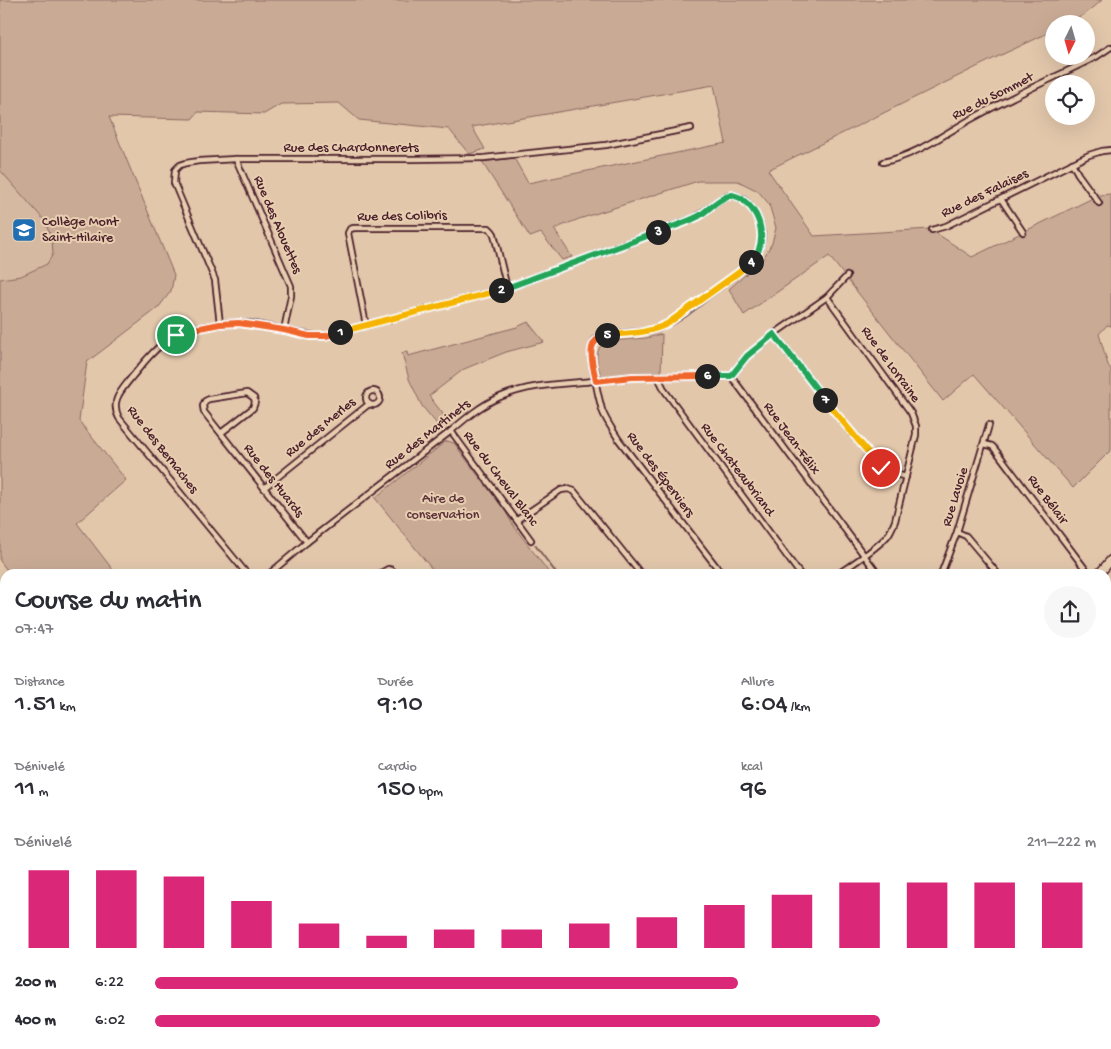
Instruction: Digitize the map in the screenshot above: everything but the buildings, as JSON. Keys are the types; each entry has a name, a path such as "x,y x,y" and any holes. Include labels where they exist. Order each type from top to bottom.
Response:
{"street":[{"name":"Rue du Sommet","path":"883,162 912,153 974,117 1096,57 1111,47"},
{"name":"Rue des Chardonnerets","path":"220,324 214,280 174,183 175,170 180,165 199,161 236,159 412,160 484,158 606,145 691,128"},
{"name":"Rue des Falaises","path":"932,230 946,226 1072,163 1097,152 1111,150"},
{"name":"Rue des Alouettes","path":"236,159 291,286 291,296 284,330"},
{"path":"1072,163 1099,203"},
{"name":"Rue des Bernaches","path":"243,569 119,418 116,408 115,402 120,392 150,355 176,335 220,324 245,323 309,336 326,336 507,288 692,219 726,196 732,195 743,200 759,222 762,236 760,248 750,264 667,324 649,331 598,337 591,348 596,381"},
{"path":"1001,199 1023,232"},
{"name":"Rue des Colibris","path":"366,325 348,233 354,228 489,228 494,234 507,288"},
{"path":"658,377 731,376 747,356 774,334 827,297 847,276"},
{"name":"Rue de Lorraine","path":"827,297 911,413 916,426 916,435 892,529 881,542 845,569"},
{"path":"774,334 877,464 885,470 906,477"},
{"name":"Rue Jean-Félix","path":"731,376 874,569"},
{"name":"Rue des Martinets","path":"275,569 451,431 471,413 488,403 518,391 538,386 632,377 658,377"},
{"name":"Rue Chateaubriand","path":"658,377 664,391 796,569"},
{"name":"Rue des Éperviers","path":"596,381 602,409 619,440 718,569"},
{"name":"Rue des Huards","path":"222,433 253,408 254,398 247,393 209,399 204,401 204,412 307,542"},
{"name":"Rue des Merles","path":"264,488 368,404"},
{"name":"Rue Lavoie","path":"943,569 958,532 989,425"},
{"name":"Rue du Cheval Blanc","path":"451,431 531,540"},
{"name":"Rue Bélair","path":"984,444 994,448 1085,569"},
{"path":"516,520 561,490 568,489 574,491 637,569"},
{"path":"958,532 966,536 994,569"}],"shaded area":[{"name":"Collège Mont Saint-Hilaire","path":"0,170 44,220 52,239 53,254 47,264 21,276 0,279"}],"green space":[{"path":"0,0 1102,0 1083,15 1045,15 1045,34 768,170 814,236 930,229 972,257 1099,195 1111,194 1111,326 1107,325 1099,334 1108,365 1111,369 1111,450 1073,488 974,374 943,401 829,256 744,315 729,289 763,259 772,243 776,228 769,204 758,191 738,181 698,181 579,219 554,229 572,257 562,260 541,233 530,237 482,162 514,158 528,183 726,143 714,85 472,127 485,149 469,154 449,129 359,120 339,103 281,104 264,114 198,112 192,119 109,117 174,275 171,291 158,308 87,362 79,421 126,480 77,523 112,569 6,569 0,561 0,279 21,276 47,264 53,254 52,239 44,220 0,170"},
{"path":"528,322 544,342 506,352 464,369 429,396 450,423 441,429 422,406 409,379 402,353 407,352 408,356 517,327"},
{"path":"662,334 661,373 603,377 601,375 597,355 604,343"},
{"name":"Aire de conservation","path":"445,442 454,443 546,569 432,569 375,498"}],"waterway":[{"path":"535,545 553,569"}],"place":[{"name":"Collège Mont Saint-Hilaire","path":"24,230"}],"route":[{"path":"176,335 220,324 239,323 256,324 309,336 326,336 507,288 692,219 720,199 732,195 743,200 752,210 761,229 760,248 750,264 667,324 642,333 598,337 591,348 596,381 632,377 731,376 747,356 774,334 881,468"}]}
